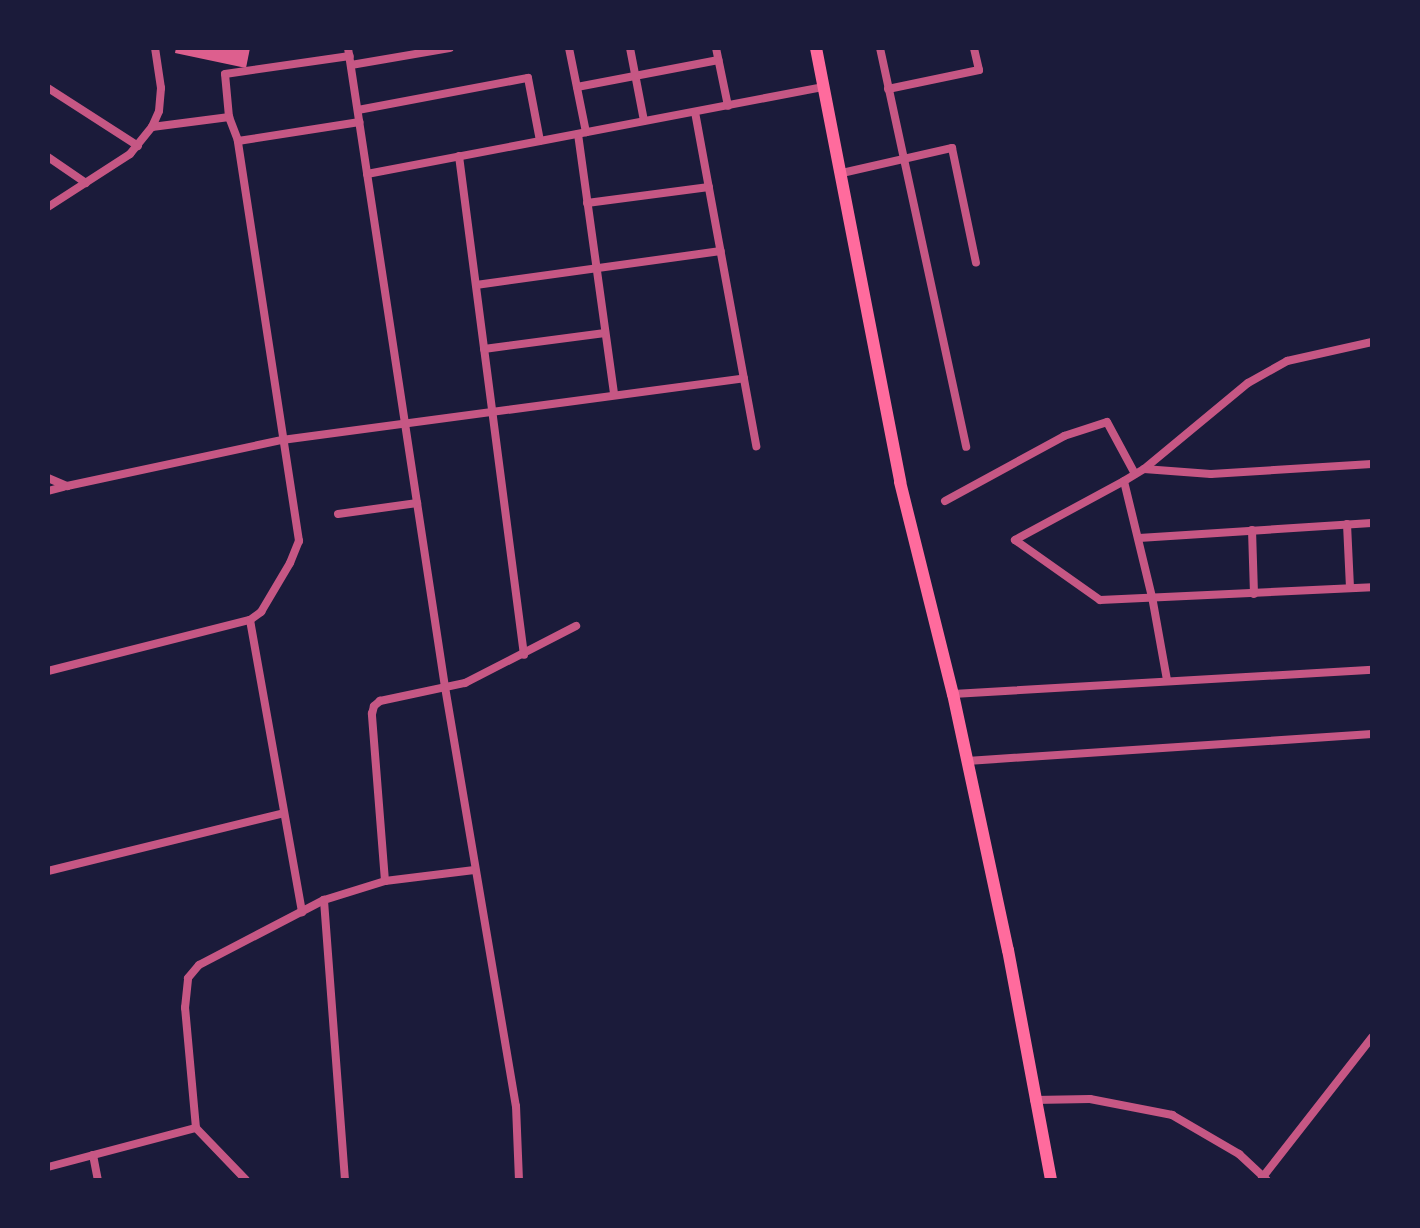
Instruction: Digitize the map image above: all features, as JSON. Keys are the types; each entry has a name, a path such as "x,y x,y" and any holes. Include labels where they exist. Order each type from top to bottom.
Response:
{"main road":[{"path":"816,48 900,482 953,694 1008,950 1051,1180"}],"street":[{"path":"48,207 138,146 152,127 159,111 161,88 155,48"},
{"path":"48,671 250,620 261,612 299,541 238,141 229,117 225,74 350,56 450,48"},
{"path":"569,48 577,87 587,203 614,395"},
{"path":"630,48 644,121"},
{"path":"716,48 728,106"},
{"path":"880,48 966,447"},
{"path":"888,89 979,70 974,48"},
{"path":"350,56 445,687 516,1106 519,1180"},
{"path":"577,87 718,60"},
{"path":"358,110 528,78 540,141"},
{"path":"367,174 824,87"},
{"path":"48,88 138,146"},
{"path":"695,112 756,446"},
{"path":"152,127 229,117"},
{"path":"238,141 360,122"},
{"path":"842,173 952,148 976,263"},
{"path":"459,156 524,655"},
{"path":"48,157 86,183"},
{"path":"587,203 709,187"},
{"path":"476,285 721,251"},
{"path":"484,349 605,333"},
{"path":"1372,342 1287,361 1248,383 1139,472 1015,540 1100,600 1372,587"},
{"path":"48,491 282,440 744,378"},
{"path":"945,501 1064,436 1107,422 1139,472"},
{"path":"1139,472 1211,474 1372,464"},
{"path":"48,478 67,486"},
{"path":"1124,481 1152,597 1167,680"},
{"path":"338,514 417,503"},
{"path":"1139,538 1372,523"},
{"path":"1347,524 1350,588"},
{"path":"1252,530 1254,594"},
{"path":"250,620 302,912"},
{"path":"385,881 372,714 374,706 380,701 465,683 576,626"},
{"path":"953,694 1372,670"},
{"path":"967,761 1372,734"},
{"path":"48,871 284,813"},
{"path":"246,1180 196,1128 185,1008 188,978 199,965 342,891 385,881 474,870"},
{"path":"324,900 345,1180"},
{"path":"1034,1100 1090,1099 1172,1115 1239,1154 1264,1179 1372,1037"},
{"path":"48,1167 196,1128"},
{"path":"93,1155 98,1180"}],"building":[{"path":"176,48 250,48 246,68 175,53"}]}
